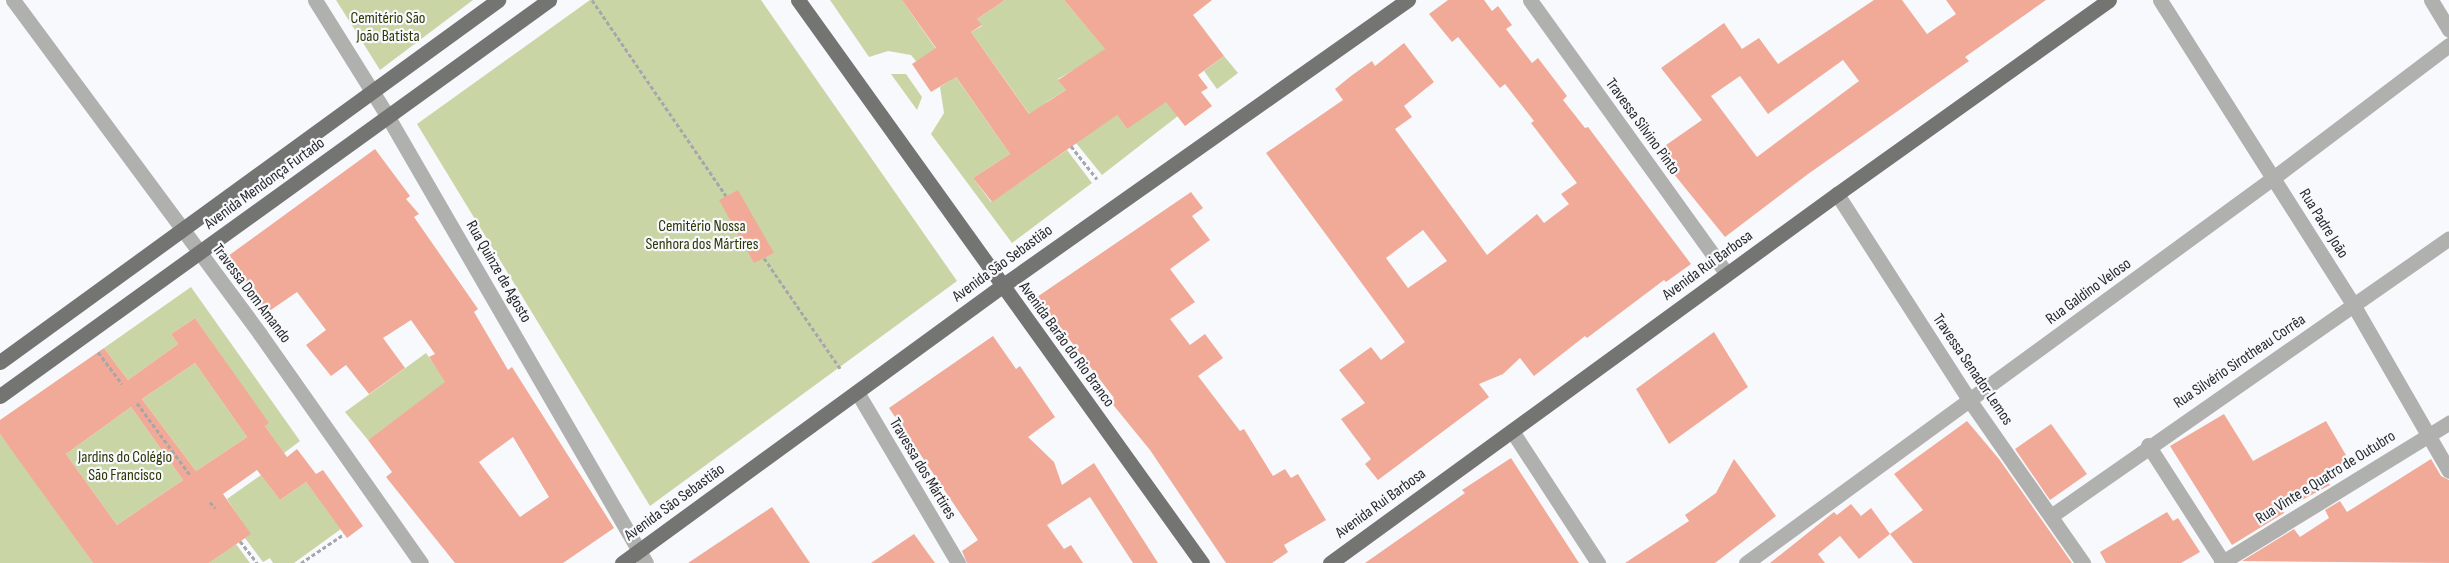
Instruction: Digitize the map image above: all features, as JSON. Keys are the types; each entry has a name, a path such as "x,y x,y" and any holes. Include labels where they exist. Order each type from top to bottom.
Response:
{"main road":[{"name":"Avenida Mendonça Furtado","path":"0,362 498,0"},
{"name":"Avenida Mendonça Furtado","path":"0,396 549,0"},
{"name":"Avenida Barão do Rio Branco","path":"798,0 1202,563"},
{"name":"Avenida São Sebastião","path":"622,563 642,557 857,392 1002,286 1408,0"},
{"name":"Avenida Rui Barbosa","path":"1330,563 1837,194 2109,0"}],"street":[{"name":"Travessa Dom Amando","path":"13,0 182,229 422,563"},
{"name":"Rua Quinze de Agosto","path":"315,0 388,117 642,557"},
{"name":"Travessa Silvino Pinto","path":"1530,0 1727,274"},
{"name":"Rua Padre João","path":"2160,0 2354,306 2449,471"},
{"path":"2431,0 2449,30"},
{"name":"Rua Galdino Veloso","path":"1746,563 2273,178 2449,45"},
{"name":"Travessa Senador Lemos","path":"1837,194 1970,401 2083,563"},
{"name":"Rua Silvério Sirotheau Corrêa","path":"2051,516 2148,446 2354,306 2449,238"},
{"name":"Travessa dos Mártires","path":"857,392 958,563"},
{"name":"Rua Vinte e Quatro de Outubro","path":"2222,563 2449,423"},
{"path":"1512,431 1598,563"},
{"path":"2148,446 2222,563"}],"path":[{"path":"592,0 726,196"},
{"path":"1071,146 1097,179"},
{"path":"764,258 840,368"},
{"path":"98,352 122,384"},
{"path":"137,404 190,475"},
{"path":"210,502 214,508"},
{"path":"301,563 344,534"},
{"path":"240,541 256,563"}],"green space":[{"name":"Cemitério São João Batista","path":"336,0 473,0 380,70"},
{"name":"Cemitério Nossa Senhora dos Mártires","path":"590,0 761,0 957,281 650,506 417,124"},
{"path":"830,0 902,0 943,59 916,61 911,55 888,51 869,57"},
{"path":"1005,0 1064,0 1107,51 1058,79 1066,90 1047,102 1035,122 971,32 982,26 977,19"},
{"path":"1224,56 1238,73 1217,89 1204,71"},
{"path":"1127,61 1183,112 1102,175 1076,143 1095,84 1127,129"},
{"path":"948,66 1010,154 973,178 991,202 1067,150 1092,183 1012,243 931,134 944,113 940,87 951,80 944,69"},
{"path":"891,74 906,74 922,97 917,110"},
{"path":"191,287 300,441 284,453 265,426 268,423 195,318 171,334 178,344 128,380 104,348"},
{"path":"426,353 446,382 368,440 345,412"},
{"name":"Jardins do Colégio São Francisco","path":"195,363 247,437 196,471 142,399"},
{"name":"Jardins do Colégio São Francisco","path":"131,407 183,480 117,525 66,454"},
{"path":"0,434 19,459 93,563 0,563"},
{"path":"261,475 280,500 306,482 341,529 294,563 273,563 270,558 263,562 245,538 250,534 227,499"},
{"path":"236,544 250,563 209,563"}],"building":[{"path":"902,0 1005,0 977,19 982,25 971,32 1029,114 1066,90 1058,80 1105,49 1064,0 1212,0 1193,15 1224,56 1198,75 1208,88 1201,92 1212,106 1185,126 1166,102 1127,129 1117,115 992,202 973,178 1010,154 956,77 931,92 912,64 936,48"},
{"path":"1448,0 1484,0 1492,11 1498,6 1512,25 1506,29 1532,63 1538,58 1567,96 1563,100 1585,128 1588,127 1691,264 1666,282 1664,280 1587,338 1585,336 1534,376 1520,358 1503,374 1479,384 1489,397 1378,480 1365,464 1371,459 1341,419 1365,403 1339,370 1371,347 1381,360 1405,342 1266,153 1343,100 1335,89 1351,76 1372,61 1375,66 1404,43 1434,82 1404,106 1412,117 1395,129 1487,255 1537,214 1544,223 1569,204 1561,194 1577,183 1531,123 1534,121 1505,84 1500,88 1458,37 1452,42 1429,14","holes":["1423,230 1447,261 1408,288 1386,258"]},
{"path":"1874,0 1902,0 1927,34 1956,14 1946,0 2046,0 1965,57 1969,61 1808,174 1725,237 1656,152 1702,120 1661,68 1724,23 1742,49 1759,38 1778,64","holes":["1843,60 1859,81 1757,157 1711,96 1740,76 1768,114"]},
{"path":"375,149 410,196 406,199 419,214 414,217 478,309 474,312 508,370 512,367 614,528 563,563 455,563 386,477 392,472 368,440 445,382 429,357 435,354 411,320 383,338 405,368 369,394 346,365 331,376 306,345 326,330 297,292 265,314 224,259","holes":["513,437 549,497 520,517 479,462"]},
{"path":"738,190 774,253 754,263 719,200"},
{"path":"1191,192 1203,208 1192,216 1210,240 1170,269 1195,302 1170,319 1190,345 1205,334 1223,358 1198,376 1240,431 1244,429 1273,476 1285,469 1291,478 1298,474 1326,520 1284,545 1288,552 1272,563 1226,563 1150,450 1110,401 1114,398 1037,297"},
{"path":"195,318 269,423 265,426 287,457 297,449 316,474 323,470 363,526 347,538 306,482 280,500 257,470 223,494 251,534 209,563 93,563 0,434 0,420 104,348 128,380 178,344 171,334","holes":["195,363 247,437 196,471 142,399","131,407 183,480 117,525 66,454"]},
{"path":"1714,332 1748,387 1669,444 1636,389"},
{"path":"993,336 1016,369 1020,366 1055,417 1028,437 1054,462 1062,485 1094,463 1158,563 1133,563 1090,497 1047,525 1064,549 1071,545 1083,563 967,563 962,551 978,540 889,408"},
{"path":"2224,414 2253,461 2326,421 2350,462 2325,477 2330,485 2283,510 2284,513 2232,545 2170,446"},
{"path":"1967,421 1999,459 2072,563 1913,563 1890,534 1923,510 1894,474"},
{"path":"2051,424 2087,474 2050,500 2015,449"},
{"path":"1511,458 1579,563 1365,563 1465,493 1462,490"},
{"path":"1734,459 1776,516 1715,563 1625,563 1689,521 1685,515 1716,493"},
{"path":"2431,459 2441,476 2449,480 2449,563 2242,561 2294,529 2300,537 2329,518 2325,510 2340,501 2347,512"},
{"path":"1851,504 1861,516 1871,508 1890,534 1859,559 1840,536 1818,554 1825,563 1770,563 1834,512 1837,515"},
{"path":"772,507 810,563 688,563"},
{"path":"2167,512 2173,521 2178,518 2200,552 2181,563 2106,563 2100,552"},
{"path":"914,534 935,563 871,563"}]}
